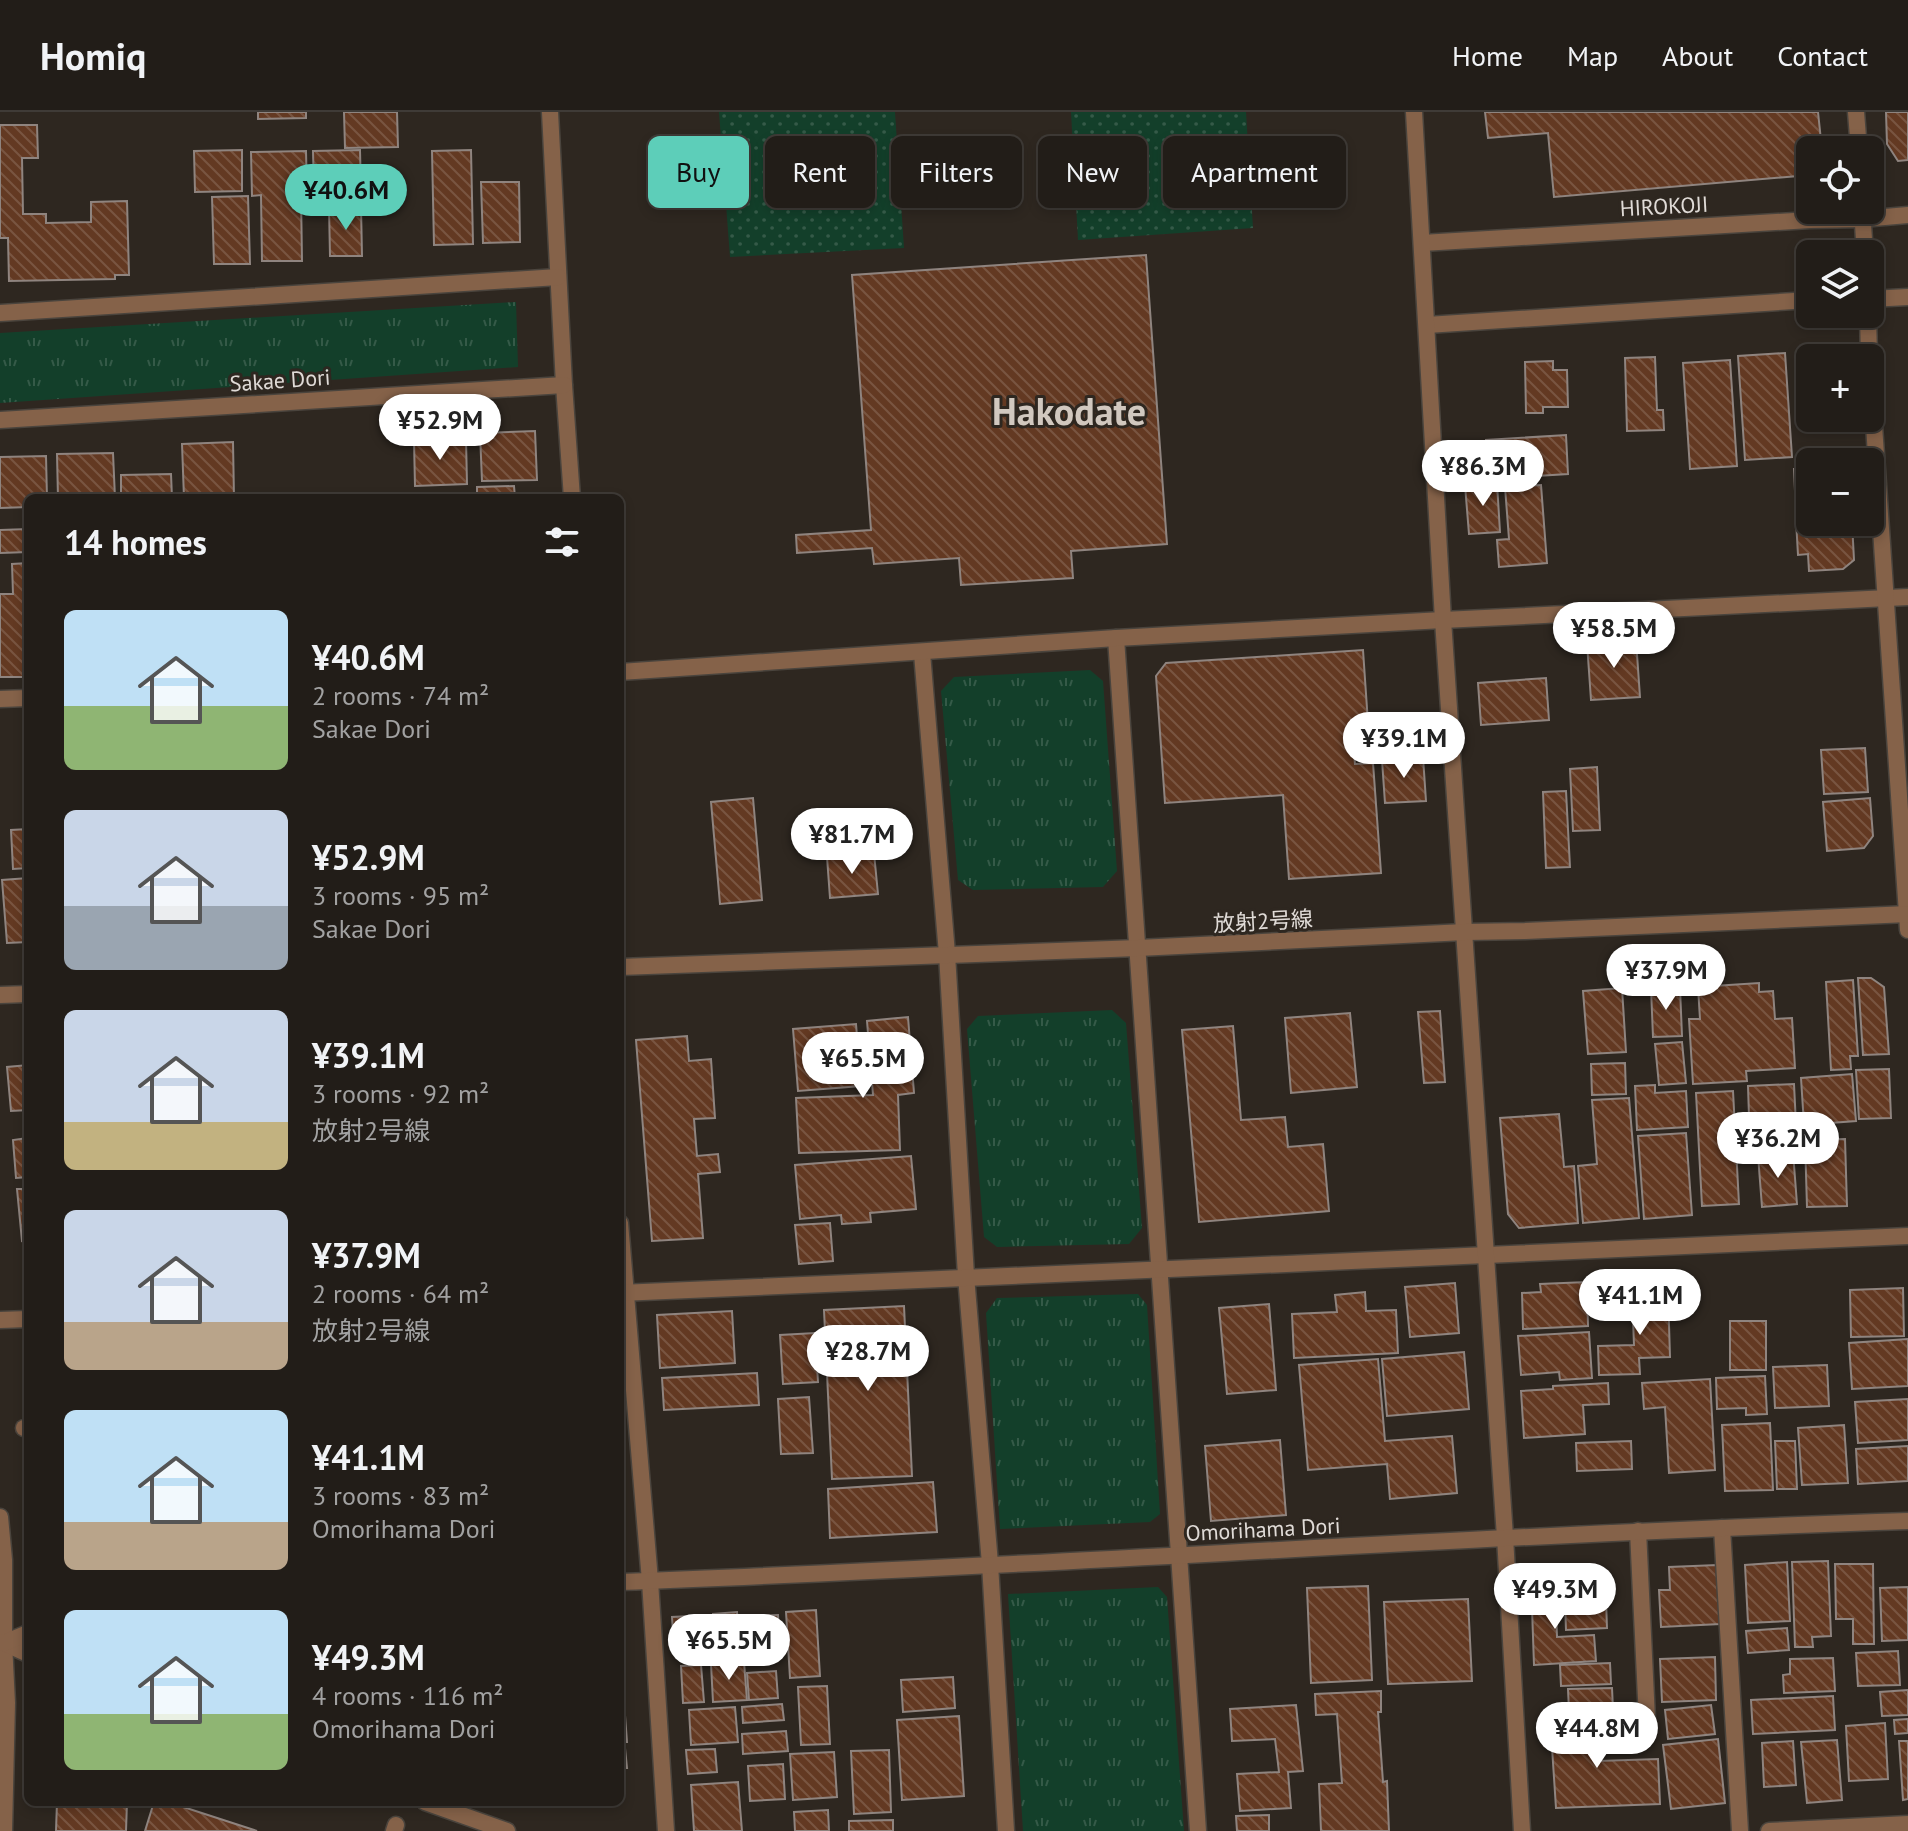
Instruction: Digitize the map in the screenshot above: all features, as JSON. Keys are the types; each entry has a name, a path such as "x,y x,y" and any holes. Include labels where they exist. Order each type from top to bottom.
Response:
{"street":[{"path":"550,112 572,494"},
{"path":"1414,112 1443,620 1487,1256 1522,1831"},
{"path":"1856,112 1858,136"},
{"name":"HIROKOJI","path":"1884,214 1908,215"},
{"name":"HIROKOJI","path":"1422,243 1796,221"},
{"path":"0,313 558,277"},
{"path":"1884,298 1908,297"},
{"path":"1427,325 1796,301"},
{"name":"Sakae Dori","path":"0,420 564,385"},
{"path":"1874,432 1908,930"},
{"path":"624,672 1116,638 1908,597"},
{"path":"1116,638 1198,1831"},
{"path":"922,653 947,954 966,1276 990,1564 1006,1831"},
{"path":"0,699 24,698"},
{"name":"放射2号線","path":"624,967 1908,914"},
{"path":"0,995 24,994"},
{"path":"624,1292 1908,1236"},
{"path":"624,1314 628,1401 650,1581 666,1831"},
{"path":"0,1320 24,1319"},
{"path":"0,1517 4,1560 2,1642 7,1703 4,1831"},
{"name":"Omorihama Dori","path":"624,1582 1505,1537 1908,1521"},
{"path":"1722,1528 1740,1831"},
{"path":"1638,1531 1647,1719"},
{"path":"2,1642 24,1634"},
{"path":"2,1642 24,1652"},
{"path":"436,1806 507,1831"},
{"path":"1769,1831 1908,1824"}],"green space":[{"path":"719,112 895,112 897,136 891,136 891,208 901,208 904,248 730,257 726,208 749,208 749,136 721,136"},
{"path":"1071,112 1246,112 1247,136 1163,136 1163,208 1252,208 1253,228 1078,240 1076,208 1147,208 1147,136 1072,136"},
{"path":"516,302 518,367 0,403 0,333"},
{"path":"1090,670 1103,681 1117,871 1103,887 973,890 958,880 941,691 954,677"},
{"path":"1112,1010 1126,1023 1142,1228 1129,1244 997,1247 984,1237 967,1029 978,1016"},
{"path":"1138,1294 1147,1305 1160,1514 1150,1522 1000,1529 986,1313 997,1298"},
{"path":"1158,1587 1167,1597 1184,1831 1023,1831 1008,1594"}],"building":[{"path":"258,112 306,112 306,118 258,119"},
{"path":"344,112 397,112 398,147 345,148"},
{"path":"1485,112 1818,112 1821,136 1796,136 1796,176 1554,197 1548,133 1488,138"},
{"path":"1886,112 1908,112 1908,160 1898,161 1887,144"},
{"path":"0,125 37,125 38,158 22,158 23,214 46,214 46,223 91,222 91,202 127,201 129,275 115,275 115,279 9,281 8,238 0,238"},
{"path":"242,150 242,191 195,192 194,151"},
{"path":"360,150 361,191 314,192 313,151"},
{"path":"471,150 473,244 434,245 432,151"},
{"path":"306,151 307,194 301,195 302,261 262,261 261,195 252,196 251,152"},
{"path":"481,182 519,182 520,242 483,243"},
{"path":"248,196 250,264 214,264 212,197"},
{"path":"329,207 361,207 362,256 330,256"},
{"path":"1146,255 1167,544 1071,551 1073,578 961,585 959,558 874,564 872,548 797,553 796,535 871,530 852,275"},
{"path":"1785,353 1792,457 1745,460 1738,356"},
{"path":"1655,357 1657,410 1663,410 1664,430 1627,431 1625,358"},
{"path":"1730,360 1737,466 1690,469 1683,363"},
{"path":"1553,361 1553,370 1567,370 1568,407 1543,407 1543,413 1526,413 1525,362"},
{"path":"535,431 537,480 482,481 480,433"},
{"path":"1566,435 1568,474 1488,479 1486,440"},
{"path":"466,439 467,484 415,486 414,440"},
{"path":"233,442 234,494 184,494 182,444"},
{"path":"113,453 115,494 58,494 57,454"},
{"path":"46,456 47,494 24,494 24,507 0,508 0,457"},
{"path":"1794,469 1796,469 1796,513"},
{"path":"171,474 172,494 121,494 121,475"},
{"path":"1497,483 1500,532 1469,534 1465,485"},
{"path":"1541,485 1547,563 1499,567 1497,540 1509,539 1505,487"},
{"path":"514,486 515,494 477,494 477,487"},
{"path":"24,529 24,552 0,553 0,530"},
{"path":"1797,536 1853,536 1854,560 1843,569 1809,571 1808,554 1798,555"},
{"path":"24,563 24,677 0,677 0,594 13,594 12,564"},
{"path":"1636,640 1640,697 1591,700 1587,643"},
{"path":"1363,650 1370,752 1354,753 1355,764 1373,763 1381,873 1289,879 1283,795 1165,803 1156,676 1166,663"},
{"path":"1546,678 1549,720 1481,725 1478,683"},
{"path":"1865,748 1868,792 1824,794 1821,750"},
{"path":"1423,757 1426,801 1385,803 1382,760"},
{"path":"1597,767 1600,830 1573,831 1570,769"},
{"path":"1566,791 1570,867 1546,868 1543,792"},
{"path":"753,798 762,900 720,904 711,802"},
{"path":"1870,798 1873,836 1864,848 1827,851 1823,802"},
{"path":"24,829 24,868 13,869 11,830"},
{"path":"874,853 878,894 830,898 827,857"},
{"path":"24,878 24,942 7,943 2,880"},
{"path":"1858,978 1871,978 1884,987 1889,1054 1863,1055"},
{"path":"1853,980 1858,1056 1850,1056 1851,1069 1831,1070 1826,982"},
{"path":"1759,983 1759,992 1773,991 1775,1019 1792,1018 1795,1068 1746,1071 1747,1081 1693,1084 1689,1019 1700,1019 1698,987"},
{"path":"1622,988 1626,1052 1588,1054 1583,991"},
{"path":"1651,988 1680,988 1682,1036 1653,1037"},
{"path":"1440,1011 1445,1082 1424,1083 1418,1012"},
{"path":"1350,1013 1357,1087 1291,1093 1285,1018"},
{"path":"908,1017 914,1093 898,1095 900,1150 799,1153 796,1098 873,1095 867,1021"},
{"path":"856,1024 861,1086 798,1091 793,1029"},
{"path":"1233,1026 1241,1120 1285,1117 1288,1147 1323,1144 1329,1211 1199,1222 1182,1030"},
{"path":"687,1036 689,1061 711,1059 715,1118 694,1119 697,1156 718,1154 720,1172 698,1174 703,1238 652,1241 636,1040"},
{"path":"1682,1042 1686,1083 1659,1085 1655,1044"},
{"path":"1625,1063 1626,1094 1592,1095 1591,1064"},
{"path":"24,1065 24,1110 11,1111 7,1067"},
{"path":"1889,1069 1891,1118 1859,1119 1856,1070"},
{"path":"1852,1074 1856,1121 1804,1125 1801,1078"},
{"path":"1794,1084 1797,1145 1750,1147 1748,1086"},
{"path":"1655,1085 1655,1093 1686,1091 1688,1127 1637,1130 1635,1086"},
{"path":"1733,1091 1739,1204 1702,1206 1696,1093"},
{"path":"1629,1098 1639,1218 1583,1223 1578,1166 1597,1164 1592,1100"},
{"path":"1559,1114 1564,1167 1574,1166 1578,1223 1519,1228 1508,1214 1500,1118"},
{"path":"1686,1133 1692,1215 1644,1219 1638,1136"},
{"path":"24,1139 24,1177 16,1178 13,1140"},
{"path":"1845,1139 1847,1206 1807,1207 1805,1140"},
{"path":"1793,1152 1797,1204 1762,1207 1758,1155"},
{"path":"911,1156 916,1209 870,1213 871,1222 842,1224 841,1215 800,1219 795,1165"},
{"path":"17,1189 24,1189 22,1241"},
{"path":"830,1223 833,1261 799,1264 795,1225"},
{"path":"1587,1282 1588,1326 1523,1329 1522,1293 1541,1292 1540,1284"},
{"path":"1455,1283 1459,1333 1410,1337 1405,1287"},
{"path":"1903,1288 1904,1336 1851,1337 1850,1290"},
{"path":"1365,1292 1366,1311 1396,1310 1398,1353 1294,1358 1292,1314 1337,1312 1335,1295"},
{"path":"1668,1292 1670,1357 1639,1358 1640,1374 1599,1375 1598,1346 1634,1345 1632,1293"},
{"path":"1269,1304 1276,1390 1227,1394 1219,1308"},
{"path":"904,1306 912,1476 832,1479 824,1310"},
{"path":"732,1311 735,1363 660,1368 657,1315"},
{"path":"1730,1321 1766,1321 1766,1370 1730,1370"},
{"path":"1589,1332 1592,1378 1560,1380 1559,1372 1521,1375 1518,1336"},
{"path":"815,1333 818,1382 783,1384 780,1335"},
{"path":"1908,1339 1908,1386 1852,1389 1849,1343"},
{"path":"1464,1352 1469,1409 1387,1416 1382,1359"},
{"path":"1378,1359 1385,1441 1452,1436 1457,1493 1390,1499 1387,1464 1308,1470 1299,1365"},
{"path":"1827,1365 1829,1406 1775,1408 1773,1367"},
{"path":"757,1373 759,1405 664,1410 662,1378"},
{"path":"1765,1376 1767,1414 1746,1415 1746,1408 1717,1409 1716,1378"},
{"path":"1710,1379 1715,1470 1669,1473 1665,1407 1644,1409 1642,1383"},
{"path":"1608,1383 1609,1404 1583,1405 1585,1434 1524,1438 1521,1391"},
{"path":"809,1397 813,1453 781,1454 778,1399"},
{"path":"1908,1399 1908,1440 1858,1443 1855,1402"},
{"path":"1770,1423 1773,1490 1725,1491 1722,1425"},
{"path":"1844,1425 1848,1483 1802,1485 1798,1428"},
{"path":"1280,1440 1286,1515 1211,1521 1205,1446"},
{"path":"1631,1441 1632,1469 1577,1471 1576,1443"},
{"path":"1775,1441 1795,1441 1797,1489 1777,1489"},
{"path":"1908,1446 1908,1481 1858,1484 1856,1449"},
{"path":"933,1482 937,1532 830,1538 828,1489"},
{"path":"1828,1561 1831,1636 1812,1637 1813,1647 1795,1647 1792,1562"},
{"path":"1787,1562 1790,1621 1748,1623 1745,1565"},
{"path":"1835,1564 1873,1564 1874,1644 1853,1644 1853,1619 1836,1619"},
{"path":"1717,1565 1720,1624 1661,1627 1659,1590 1670,1590 1669,1567"},
{"path":"1605,1573 1607,1628 1566,1630 1564,1574"},
{"path":"1555,1579 1557,1637 1594,1635 1596,1661 1534,1665 1531,1580"},
{"path":"1368,1586 1372,1680 1311,1683 1307,1588"},
{"path":"1908,1587 1908,1640 1882,1641 1880,1588"},
{"path":"1468,1599 1472,1681 1388,1684 1384,1602"},
{"path":"816,1610 820,1676 790,1678 786,1612"},
{"path":"737,1612 740,1651 716,1653 713,1614"},
{"path":"710,1615 711,1631 673,1633 672,1617"},
{"path":"778,1615 780,1654 749,1656 746,1616"},
{"path":"1787,1628 1789,1650 1748,1653 1746,1631"},
{"path":"703,1635 703,1656 680,1657 678,1637"},
{"path":"1898,1651 1900,1685 1858,1686 1856,1653"},
{"path":"1715,1657 1716,1700 1662,1702 1660,1659"},
{"path":"1833,1658 1835,1691 1784,1693 1783,1675 1790,1674 1790,1659"},
{"path":"744,1662 747,1700 713,1702 711,1664"},
{"path":"1610,1663 1611,1684 1561,1686 1560,1665"},
{"path":"701,1665 704,1702 683,1703 681,1666"},
{"path":"776,1671 778,1698 749,1700 747,1673"},
{"path":"953,1677 955,1708 903,1712 901,1680"},
{"path":"827,1686 830,1744 801,1745 798,1687"},
{"path":"1612,1688 1613,1709 1569,1711 1568,1689"},
{"path":"1908,1690 1908,1715 1882,1716 1880,1692"},
{"path":"1381,1691 1381,1712 1378,1712 1383,1782 1387,1781 1389,1831 1321,1831 1319,1784 1342,1783 1337,1714 1316,1715 1315,1694"},
{"path":"1833,1696 1835,1730 1753,1734 1751,1700"},
{"path":"624,1702 627,1742 624,1742"},
{"path":"782,1704 784,1720 743,1723 742,1707"},
{"path":"1296,1705 1303,1771 1288,1772 1291,1808 1240,1811 1237,1774 1279,1772 1275,1739 1232,1741 1230,1709"},
{"path":"1711,1705 1715,1734 1668,1739 1665,1710"},
{"path":"735,1707 738,1742 691,1745 689,1710"},
{"path":"1594,1713 1598,1761 1658,1759 1660,1804 1556,1808 1550,1717"},
{"path":"959,1716 964,1796 902,1800 897,1720"},
{"path":"1908,1719 1908,1733 1895,1734 1894,1720"},
{"path":"1885,1723 1888,1779 1849,1781 1846,1726"},
{"path":"786,1731 788,1751 743,1754 742,1734"},
{"path":"1718,1739 1725,1803 1671,1809 1663,1745"},
{"path":"1837,1740 1842,1800 1807,1803 1801,1742"},
{"path":"1793,1741 1796,1785 1764,1787 1762,1743"},
{"path":"1899,1741 1908,1741 1908,1799 1903,1800"},
{"path":"715,1749 717,1772 688,1774 686,1750"},
{"path":"889,1750 891,1812 854,1814 851,1751"},
{"path":"834,1752 837,1797 793,1800 790,1754"},
{"path":"783,1764 785,1799 750,1801 748,1766"},
{"path":"738,1782 742,1831 694,1831 691,1785"},
{"path":"57,1806 127,1806 126,1831 56,1831"},
{"path":"153,1806 180,1806 257,1831 145,1831"},
{"path":"828,1810 829,1831 795,1831 794,1812"},
{"path":"1269,1815 1269,1831 1237,1831 1236,1816"},
{"path":"893,1820 893,1831 849,1831 849,1821"}],"district":[{"name":"Hakodate","path":"1069,410"}]}
